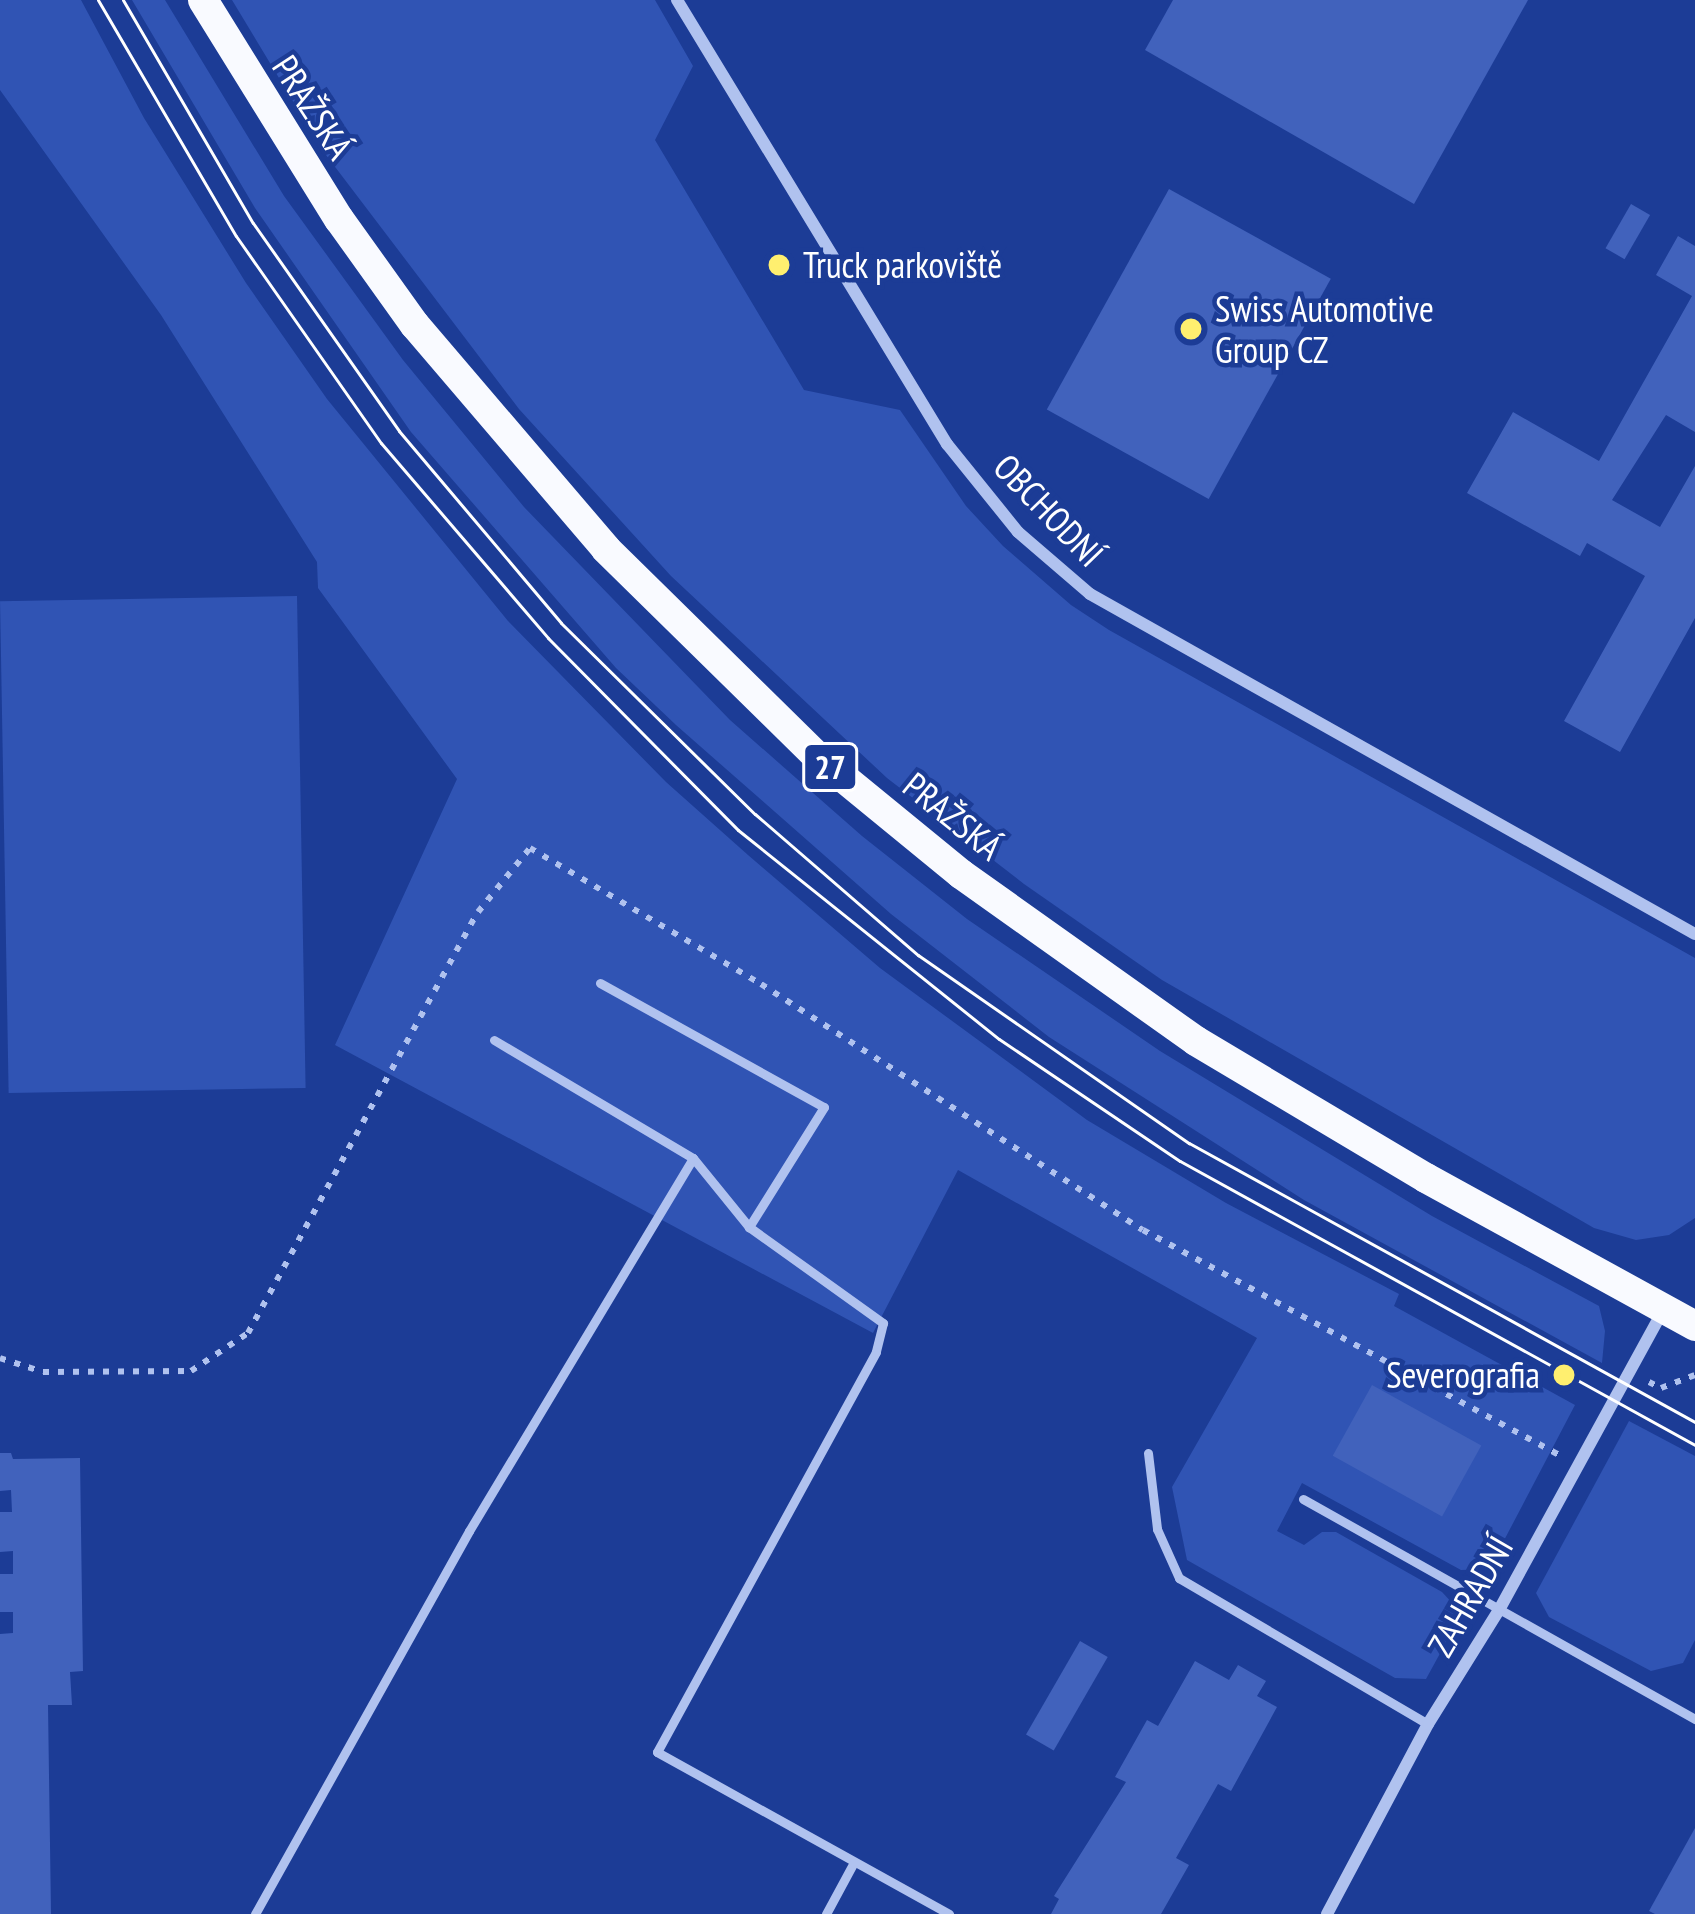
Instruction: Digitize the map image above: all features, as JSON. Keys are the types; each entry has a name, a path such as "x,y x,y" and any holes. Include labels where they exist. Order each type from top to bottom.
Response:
{"main road":[{"name":"PRAŽSKÁ","path":"202,0 339,219 486,413 606,549 818,757 961,874 1196,1041 1695,1326"}],"street":[{"name":"OBCHODNÍ","path":"676,0 947,444 1018,532 1090,594 1695,934"},
{"name":"ZAHRADNÍ","path":"1328,1914 1428,1724 1499,1610 1664,1309"}],"lane":[{"path":"600,982 824,1107 749,1227"},
{"path":"494,1040 693,1158 749,1227 872,1311 884,1328 876,1352 657,1752 949,1914"},
{"path":"255,1914 470,1531 693,1158"},
{"path":"1148,1453 1157,1529 1179,1578 1428,1724"},
{"path":"1303,1499 1695,1719"},
{"path":"826,1914 854,1862"}],"path":[{"path":"0,1358 43,1372 191,1372 248,1334 478,912 530,848 760,984 1143,1230 1559,1455"},
{"path":"1630,1371 1661,1388 1695,1375"}],"shaded area":[{"path":"0,0 81,0 144,118 246,283 327,399 508,621 666,782 880,968 1087,1120 1226,1203 1399,1294 1394,1306 1575,1405 1489,1569 1461,1570 1302,1483 1277,1531 1304,1545 1322,1532 1336,1532 1442,1592 1455,1606 1460,1617 1426,1679 1395,1678 1187,1560 1172,1487 1257,1338 958,1170 873,1333 335,1045 457,779 318,588 317,562 161,315 0,90"},
{"path":"132,0 165,0 284,196 403,360 524,507 730,720 862,836 967,919 1160,1051 1432,1216 1599,1306 1605,1331 1602,1363 1304,1200 1049,1037 891,914 676,725 616,668 411,432 255,208"},
{"path":"232,0 655,0 693,66 655,140 804,390 900,410 966,506 1003,546 1071,605 1109,630 1695,958 1695,1218 1669,1235 1636,1240 1594,1228 1162,980 1024,884 887,778 671,576 519,409 323,151"},
{"path":"297,596 306,1088 9,1093 0,601"},
{"path":"1629,1421 1695,1456 1695,1640 1683,1663 1651,1671 1549,1617 1536,1593"}],"building":[{"path":"1173,0 1528,0 1414,204 1145,50"},
{"path":"1169,189 1331,279 1209,499 1047,409"},
{"path":"1631,204 1650,215 1625,259 1606,248"},
{"path":"1678,236 1695,246 1695,432 1666,415 1612,500 1660,527 1695,466 1695,618 1620,752 1564,721 1645,576 1587,543 1580,556 1467,493 1513,412 1599,461 1692,296 1656,275"},
{"path":"1516,1358 1534,1368 1531,1374 1513,1364"},
{"path":"1372,1385 1481,1446 1442,1516 1333,1456"},
{"path":"0,1453 11,1453 13,1459 80,1458 83,1671 70,1672 72,1705 48,1705 51,1914 0,1914 0,1634 13,1633 13,1612 0,1612 0,1574 13,1574 13,1551 0,1552 0,1512 12,1512 11,1490 0,1491"},
{"path":"1080,1641 1108,1657 1054,1751 1026,1735"},
{"path":"1195,1661 1229,1680 1238,1665 1266,1681 1257,1696 1277,1707 1231,1791 1218,1784 1176,1858 1189,1865 1161,1914 1051,1914 1059,1899 1054,1896 1126,1782 1115,1777 1147,1720 1158,1726"},
{"path":"1695,1828 1695,1914 1649,1911"}],"tram line":[{"path":"98,0 236,236 381,443 548,638 738,830 999,1039 1180,1161 1695,1445"},
{"path":"123,0 253,223 399,431 561,623 755,814 918,955 1189,1143 1695,1422"}],"place":[{"name":"Truck parkoviště","path":"779,265"},
{"name":"Swiss Automotive Group CZ","path":"1191,329"},
{"name":"Severografia","path":"1564,1375"}]}
